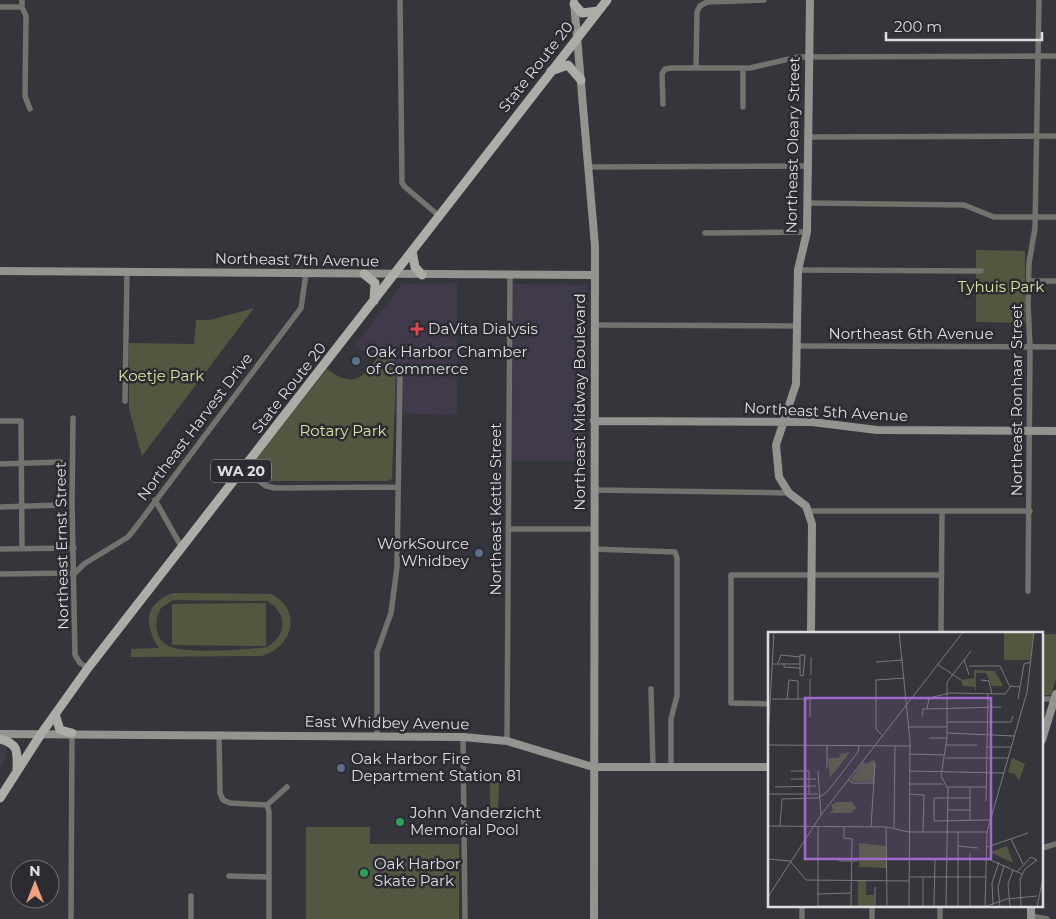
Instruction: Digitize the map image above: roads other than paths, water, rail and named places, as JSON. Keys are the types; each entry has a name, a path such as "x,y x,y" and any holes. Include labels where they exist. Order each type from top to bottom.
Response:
{"main road":[{"name":"State Route 20","path":"0,798 41,734 88,668 181,546 395,275 438,215 607,0"},
{"path":"574,2 582,13 598,11"},
{"path":"551,71 568,65 581,80"},
{"path":"412,251 415,267 422,275"},
{"path":"364,274 375,284 374,302"},
{"path":"55,714 60,730 72,733"},
{"path":"0,739 10,742 17,751 17,771"}],"street":[{"path":"22,0 22,8 26,16 25,96 30,109"},
{"path":"400,0 402,183 438,215"},
{"path":"696,68 697,12 700,6 707,2 764,0"},
{"name":"Northeast Oleary Street","path":"809,511 789,493 777,470 777,437 790,408 796,384 798,270 807,232 810,0"},
{"name":"Northeast Ronhaar Street","path":"1028,591 1030,347 1028,305 1029,263 1035,237 1036,217 1039,0"},
{"name":"Northeast Midway Boulevard","path":"574,2 595,246 592,767 594,919"},
{"path":"0,7 22,8"},
{"path":"663,104 662,74 665,69 743,68 809,57 1056,56"},
{"path":"743,68 743,107"},
{"path":"808,137 1056,136"},
{"path":"588,166 808,166"},
{"path":"807,202 964,205 994,217 1056,217"},
{"path":"705,233 807,232"},
{"path":"798,270 981,271"},
{"name":"Northeast 7th Avenue","path":"0,271 510,276 594,275"},
{"path":"125,401 127,272"},
{"name":"Northeast Harvest Drive","path":"75,573 84,564 128,537 301,308 306,274"},
{"name":"Northeast Kettle Street","path":"507,741 510,276"},
{"path":"1029,281 1056,281"},
{"path":"594,324 797,326"},
{"name":"Northeast 6th Avenue","path":"797,346 1056,347"},
{"path":"377,735 378,652 391,613 395,589 400,374"},
{"name":"Northeast Ernst Street","path":"73,418 75,655 80,663 88,668"},
{"path":"0,421 21,421 22,548"},
{"name":"Northeast 5th Avenue","path":"594,421 783,421 812,422 877,430 1056,431"},
{"path":"0,464 61,462"},
{"path":"242,469 266,486 275,488 397,487"},
{"path":"594,490 789,493"},
{"path":"155,500 181,546"},
{"path":"0,507 60,505"},
{"path":"811,632 812,524 809,511 1030,511"},
{"path":"941,632 942,511"},
{"path":"509,529 593,529"},
{"path":"0,549 74,548"},
{"path":"593,549 674,552 677,558 677,696 671,719 671,767"},
{"path":"0,574 75,573"},
{"path":"768,704 731,703 731,575 941,575"},
{"path":"651,689 654,767"},
{"path":"1044,733 1055,697"},
{"path":"71,919 72,733"},
{"name":"East Whidbey Avenue","path":"0,734 463,737 507,741 592,767 768,767"},
{"path":"219,734 220,793 223,800 230,803 266,805 287,787"},
{"path":"463,737 465,919"},
{"path":"266,805 269,812 269,919"},
{"path":"229,876 269,876"},
{"path":"191,896 191,919"},
{"path":"802,906 802,919"},
{"path":"872,906 872,919"},
{"path":"940,906 940,919"},
{"path":"1031,918 1047,919"}],"place":[{"name":"DaVita Dialysis","path":"417,329"},
{"name":"Oak Harbor Chamber of Commerce","path":"356,361"},
{"name":"WorkSource Whidbey","path":"479,553"},
{"name":"Oak Harbor Fire Department Station 81","path":"341,768"},
{"name":"John Vanderzicht Memorial Pool","path":"400,822"},
{"name":"Oak Harbor Skate Park","path":"364,873"}],"park label":[{"name":"Tyhuis Park","path":"1001,287"},
{"name":"Koetje Park","path":"161,376"},
{"name":"Rotary Park","path":"343,431"}]}
